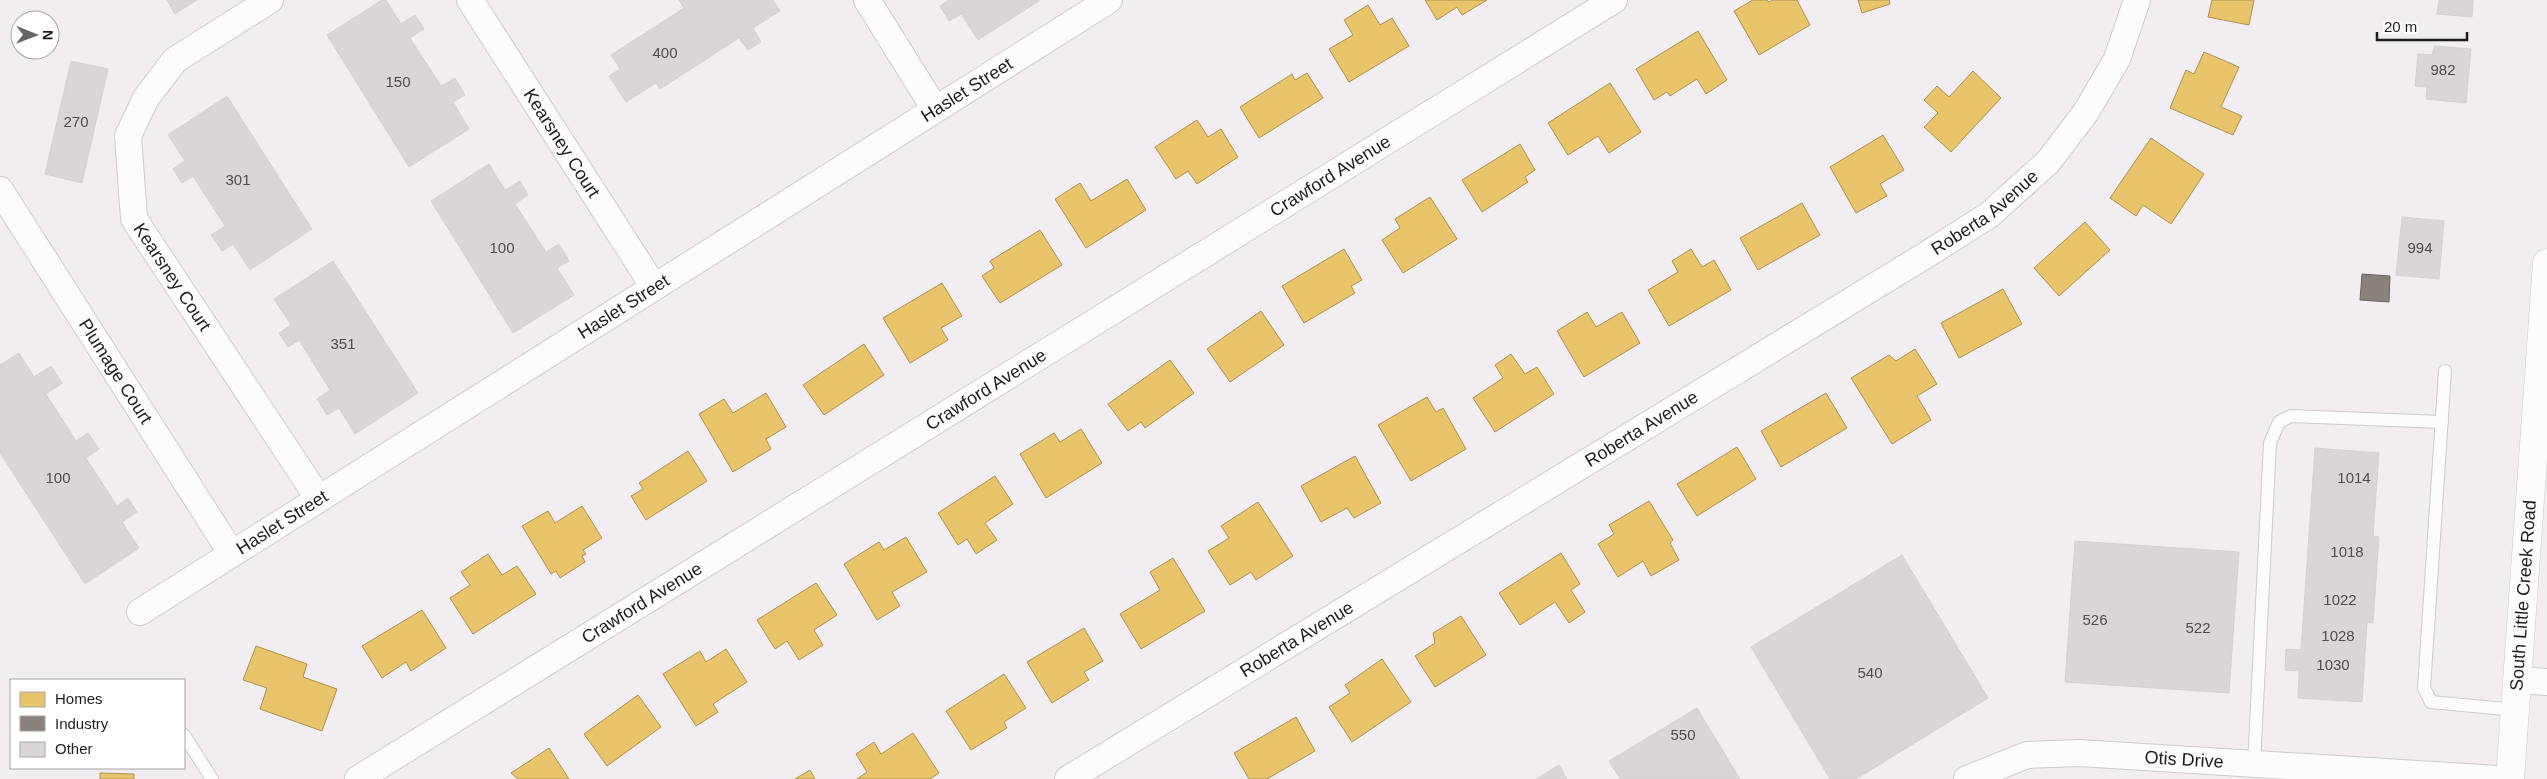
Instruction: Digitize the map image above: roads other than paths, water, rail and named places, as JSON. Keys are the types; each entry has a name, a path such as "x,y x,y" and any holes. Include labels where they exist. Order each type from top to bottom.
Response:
{"street":[{"name":"Kearsney Court","path":"270,0 175,60 146,98 128,136 134,218 319,499"},
{"name":"Kearsney Court","path":"470,0 654,287"},
{"path":"867,0 935,109"},
{"name":"Haslet Street","path":"140,612 1109,0"},
{"name":"Crawford Avenue","path":"358,779 1614,0"},
{"name":"Roberta Avenue","path":"1068,779 1926,255 1989,214 2048,162 2086,112 2117,58 2137,0"},
{"name":"Plumage Court","path":"0,190 232,554"},
{"name":"South Little Creek Road","path":"2510,779 2547,263"},
{"path":"2518,680 2547,682"},
{"name":"Otis Drive","path":"1967,779 2026,755 2079,753 2253,772 2498,779"}],"lane":[{"path":"2445,371 2424,688 2431,702 2516,710"},
{"path":"2253,772 2270,443 2279,422 2292,416 2442,422"},
{"path":"185,737 212,779"}]}
